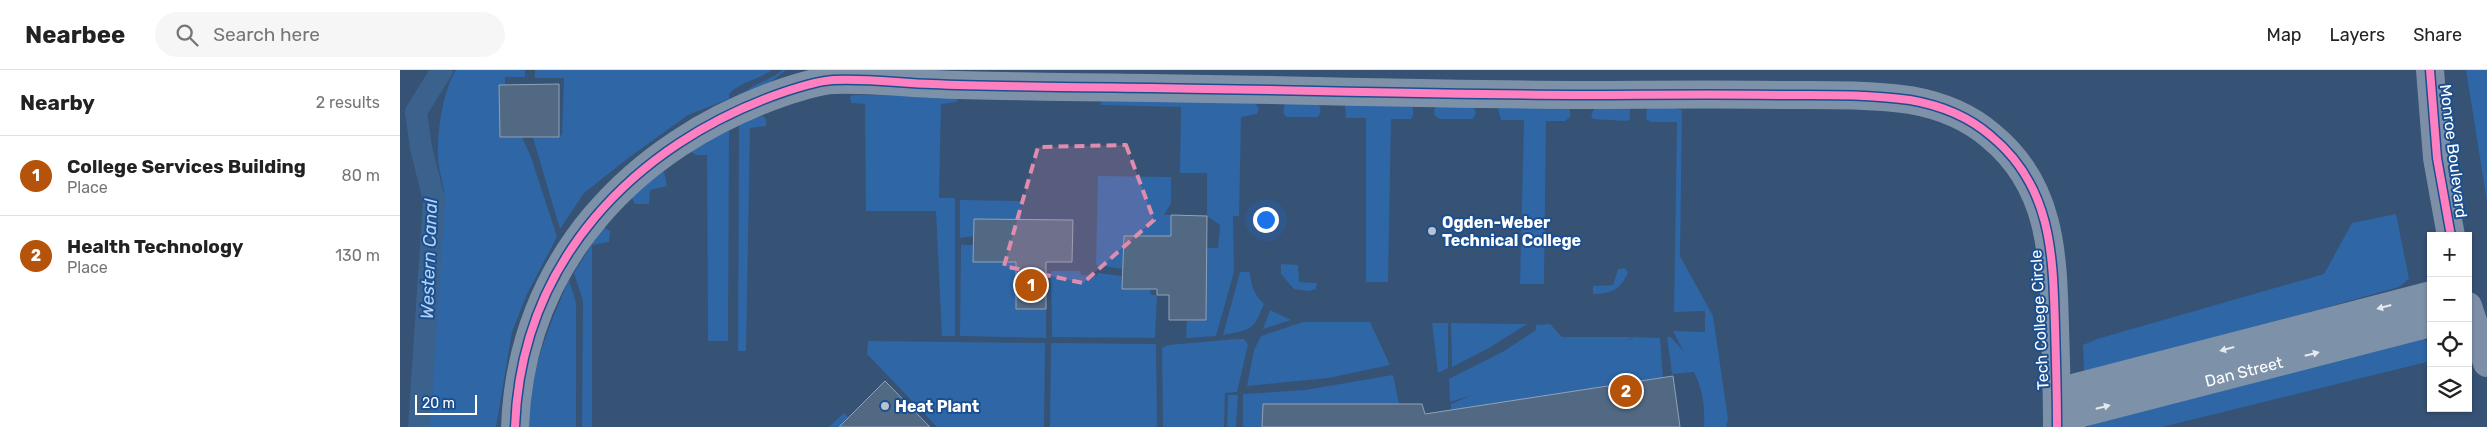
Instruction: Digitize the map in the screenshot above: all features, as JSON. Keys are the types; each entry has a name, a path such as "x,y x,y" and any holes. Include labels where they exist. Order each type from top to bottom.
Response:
{"main road":[{"name":"Monroe Boulevard","path":"2430,70 2438,158 2450,232"},
{"path":"2472,319 2487,363"}],"street":[{"name":"Tech College Circle","path":"514,427 522,363 540,311 551,284 567,256 604,205 639,171 672,146 707,126 780,93 829,75 968,86 1574,95 1852,95 1910,100 1931,105 1955,113 1991,135 2017,162 2031,183 2039,203 2047,228 2053,259 2057,425"},
{"name":"Dan Street","path":"2057,392 2427,296"},
{"name":"Dan Street","path":"2057,425 2082,413 2427,324"}],"highlighted area":[{"path":"1126,145 1154,220 1083,283 1004,266 1038,147"}],"shaded area":[{"path":"456,70 525,70 525,77 505,77 505,85 500,85 500,137 522,137 531,157 557,237 527,294 512,332 496,427 426,427 444,190 439,169 438,146 444,100"},
{"path":"535,70 772,70 733,90 729,94 729,99 688,115 627,159 584,193 560,229 533,138 559,137 562,134 564,78 535,78"},
{"path":"782,70 786,70 768,84 743,95 750,88"},
{"path":"2466,70 2487,70 2487,202"},
{"path":"850,96 952,96 957,100 957,102 941,104 939,198 955,198 955,336 942,336 936,211 866,211 865,104 851,103"},
{"path":"1101,99 1247,101 1256,104 1259,109 1257,114 1241,117 1239,216 1233,216 1234,272 1216,336 1186,338 1187,321 1206,320 1206,248 1218,248 1220,225 1207,216 1207,173 1180,173 1181,107 1101,105"},
{"path":"1316,101 1320,109 1318,117 1287,117 1283,113 1285,103"},
{"path":"1351,101 1409,103 1413,111 1411,119 1391,119 1388,282 1366,282 1366,118 1346,118 1345,106"},
{"path":"1437,105 1474,107 1476,113 1473,119 1440,119 1435,116 1434,110"},
{"path":"1501,105 1566,105 1570,110 1570,117 1565,121 1546,121 1544,284 1520,284 1524,120 1501,120 1498,109"},
{"path":"1603,105 1630,108 1630,119 1626,121 1593,119 1591,115 1594,109"},
{"path":"1675,105 1677,109 1682,110 1680,256 1713,316 1728,419 1726,427 1704,427 1703,399 1700,385 1694,372 1672,374 1667,337 1671,337 1684,352 1673,331 1705,332 1705,311 1674,312 1677,122 1651,122 1646,119 1647,108"},
{"path":"763,116 766,119 766,126 750,128 746,351 738,351 739,123"},
{"path":"729,129 728,341 708,341 707,155 696,155 691,152"},
{"path":"664,171 667,186 650,190 649,204 635,204 632,198 634,193"},
{"path":"1098,176 1171,177 1171,203 1164,215 1171,215 1171,236 1124,236 1123,269 1096,265"},
{"path":"960,200 1021,201 1021,220 974,219 974,236 960,238"},
{"path":"2396,214 2409,279 2399,287 2097,371 2084,371 2083,345 2097,339 2324,274 2352,223"},
{"path":"605,228 610,231 609,242 592,245 592,427 582,427 583,301 574,273 601,230"},
{"path":"961,245 973,245 973,262 1016,262 1016,308 1046,309 1046,338 960,336"},
{"path":"1281,264 1298,265 1299,282 1317,283 1316,289 1309,291 1294,289 1281,274"},
{"path":"1625,268 1628,272 1619,287 1610,292 1593,294 1593,286 1613,285 1618,269"},
{"path":"1051,271 1080,271 1081,275 1097,276 1097,273 1122,276 1122,289 1150,289 1151,295 1157,295 1155,338 1052,337"},
{"path":"1240,272 1250,272 1254,290 1264,304 1254,324 1246,330 1223,335"},
{"path":"569,280 576,303 576,427 528,427 532,389 541,351"},
{"path":"1270,310 1291,320 1263,329"},
{"path":"1303,322 1370,322 1390,365 1328,378 1247,386 1254,350 1261,336"},
{"path":"1432,323 1448,323 1448,368 1438,373"},
{"path":"1451,323 1527,324 1489,348 1452,367"},
{"path":"1550,324 1562,337 1633,337 1624,341 1635,337 1660,338 1663,378 1451,410 1451,404 1473,395 1450,402 1449,379 1504,351 1536,330 1536,325"},
{"path":"2422,336 2427,343 2427,362 2162,427 2089,427 2088,424"},
{"path":"1244,339 1248,345 1237,392 1225,393 1224,427 1163,427 1162,348 1168,345"},
{"path":"868,341 1045,343 1044,427 937,427 867,354"},
{"path":"1051,343 1156,344 1157,427 1050,427"},
{"path":"1393,375 1399,404 1263,404 1262,427 1243,427 1243,394 1305,390"},
{"path":"1228,395 1238,395 1236,427 1227,427"},
{"path":"844,413 848,417 839,427 829,427"}],"building":[{"path":"559,84 559,137 500,137 499,85"},
{"path":"1171,215 1207,216 1206,320 1169,320 1169,295 1157,295 1157,289 1122,289 1124,236 1171,236"},
{"path":"974,219 1073,220 1072,262 1046,262 1046,309 1016,309 1016,262 973,262"},
{"path":"1673,376 1680,427 1262,427 1263,404 1422,404 1425,414"},
{"name":"Heat Plant","path":"885,381 930,427 839,427"}],"waterway":[{"name":"Western Canal","path":"419,427 434,200 421,148 416,112 442,70"}],"cycle path":[{"path":"2430,70 2437,158 2450,232"},
{"path":"515,427 522,367 538,312 563,262 595,217 634,177 679,143 729,115 802,86 845,80 981,86 1571,95 1845,95 1894,98 1932,105 1963,117 1991,136 2011,156 2026,177 2038,199 2045,223 2053,274 2057,427"}],"place":[{"name":"Ogden-Weber Technical College","path":"1432,231"},
{"name":"College Services Building","path":"1031,285"},
{"name":"Health Technology","path":"1626,391"},
{"name":"Heat Plant","path":"885,406"}]}
